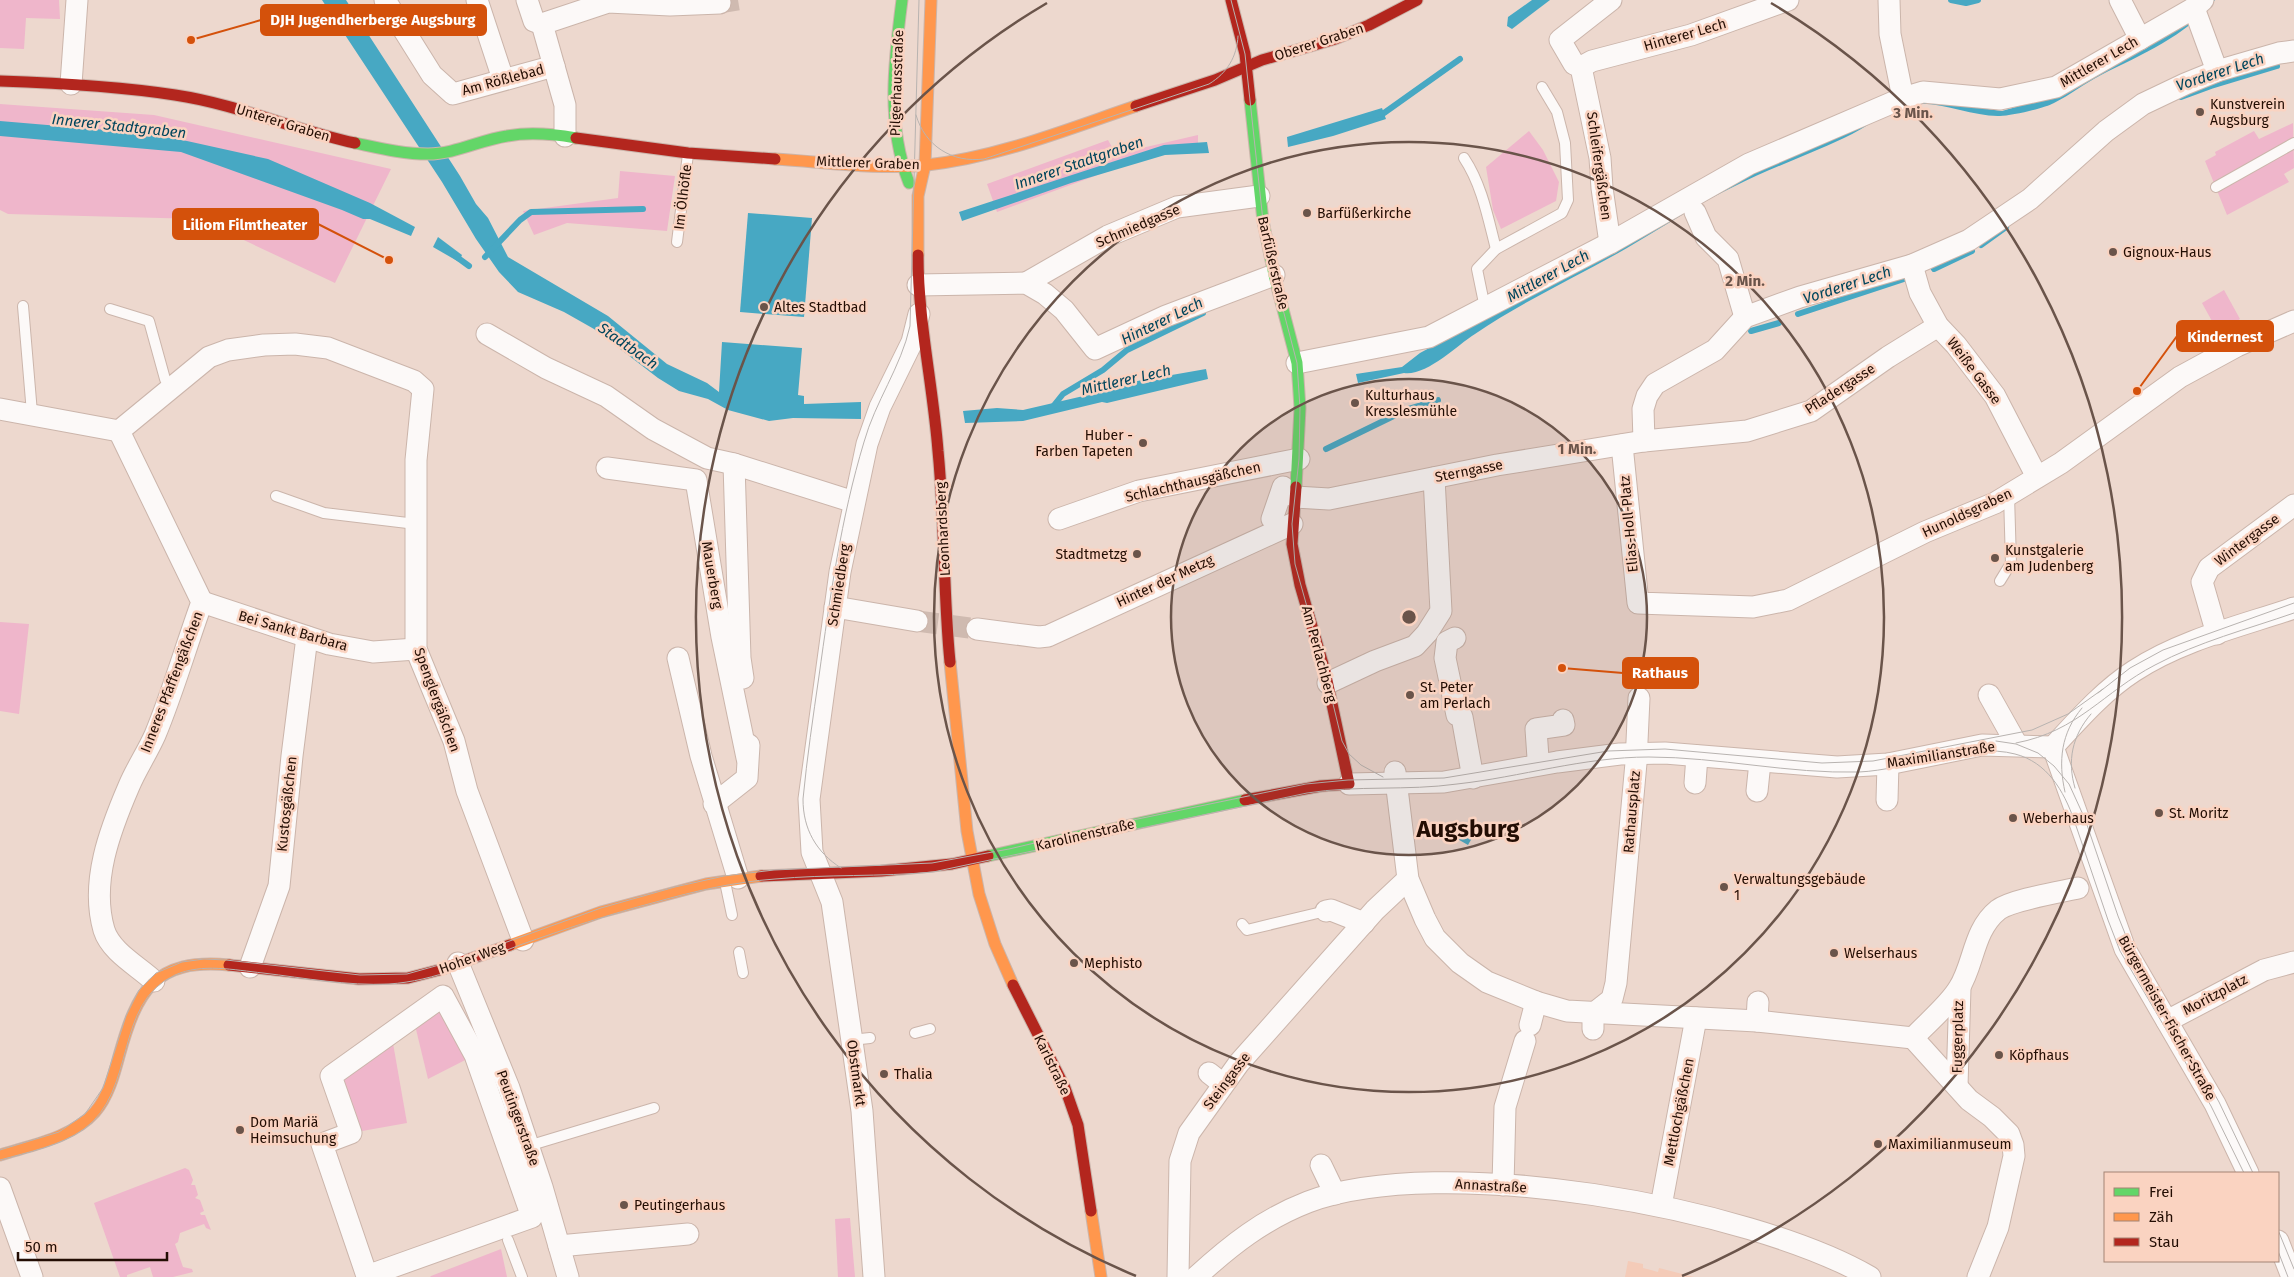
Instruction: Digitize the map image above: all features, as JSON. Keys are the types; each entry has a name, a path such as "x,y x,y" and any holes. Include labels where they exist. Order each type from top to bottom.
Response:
{"street":[{"path":"71,84 77,0"},
{"name":"Am Rößlebad","path":"385,0 432,75 453,94 554,66"},
{"path":"477,0 503,79"},
{"name":"Am Rößlebad","path":"527,0 534,21 542,24 565,105 565,136"},
{"name":"Pilgerhausstraße","path":"901,166 894,126 896,53 902,0"},
{"path":"921,165 931,0"},
{"name":"Barfüßerstraße","path":"1231,0 1243,43 1259,196 1274,275 1297,362 1300,408 1299,459 1289,492"},
{"name":"Oberer Graben","path":"1246,66 1335,39 1369,25 1417,0"},
{"path":"1581,66 1574,64 1560,40 1611,0"},
{"name":"Hinterer Lech","path":"1581,66 1592,61 1691,35 1788,0"},
{"path":"1890,0 1890,34 1903,98"},
{"path":"2120,0 2140,39"},
{"path":"542,24 608,1 720,3"},
{"path":"2198,4 2217,71"},
{"name":"Mittlerer Lech","path":"1297,362 1429,337 1610,243 1692,206 1749,164 1903,98 1922,92 2000,99 2056,88 2198,4"},
{"path":"1644,441 1644,409 1647,396 1654,384 1715,350 1745,317 1800,297 1912,265 1969,240 2030,199 2106,131 2143,104 2217,71 2279,53 2294,51"},
{"name":"Mittlerer Graben","path":"565,136 688,153 877,166 921,165 956,161 1007,149 1221,78 1246,66"},
{"name":"Schleifergäßchen","path":"1581,66 1600,158 1602,188 1610,243"},
{"name":"Unterer Graben","path":"0,81 71,84 176,94 252,114 320,135 398,152 429,154 466,148 506,136 565,136"},
{"name":"Leonhardsberg","path":"921,165 918,196 918,285 937,433 942,490 947,634 956,735 972,861"},
{"name":"Leonhardsberg","path":"901,166 918,196"},
{"name":"Schmiedgasse","path":"918,285 1026,283 1108,236 1177,207 1259,196"},
{"path":"1692,206 1706,238 1728,259 1745,317"},
{"name":"Weiße Gasse","path":"1912,265 1920,293 1938,326 1956,345 1995,396 2012,425 2037,476"},
{"path":"1026,283 1046,294 1064,310 1095,349 1166,316 1274,275"},
{"name":"Schmiedberg","path":"820,872 812,852 809,799 835,607 854,502 873,425 888,389 912,342 920,308"},
{"name":"Hunoldsgraben","path":"1638,603 1753,607 1788,600 1925,532 1995,504 2037,476 2061,463 2180,378 2237,346 2294,321"},
{"name":"Pfladergasse","path":"1644,441 1747,431 1811,411 1938,326"},
{"path":"487,334 546,368 606,396 653,429 707,458 734,464 854,502"},
{"name":"Spenglergäßchen","path":"171,390 209,357 228,350 264,345 295,344 328,348 414,381 423,388 416,460 416,649 454,741 467,791 523,940"},
{"path":"0,409 32,413 119,431 171,390"},
{"name":"Inneres Pfaffengäßchen","path":"119,431 202,602 154,736 128,786 104,853 101,872 101,911 105,931 111,944 154,981"},
{"name":"Sterngasse","path":"1289,492 1329,499 1497,465 1644,441"},
{"name":"Elias-Holl-Platz","path":"1622,445 1638,603"},
{"name":"Schlachthausgäßchen","path":"1059,519 1139,491 1299,459"},
{"name":"Mauerberg","path":"714,804 747,778 750,728 740,658 734,464"},
{"name":"Mauerberg","path":"607,468 696,480 722,636 748,758"},
{"path":"1328,683 1375,661 1415,646 1427,633 1441,611 1434,478"},
{"path":"1282,522 1289,492"},
{"name":"Wintergasse","path":"2217,634 2202,582 2208,568 2294,505"},
{"name":"Am Perlachberg","path":"1282,522 1292,544 1300,585 1328,683 1349,784"},
{"name":"Hinter der Metzg","path":"977,629 1039,636 1057,632 1282,522"},
{"name":"Bei Sankt Barbara","path":"202,602 330,644 372,652 416,649"},
{"path":"835,607 917,622"},
{"path":"2053,747 2102,696 2132,672 2165,654 2294,608"},
{"name":"Kustosgäßchen","path":"250,967 279,886 292,756 307,637"},
{"path":"1447,650 1457,715 1473,778"},
{"path":"678,658 700,756 714,804 732,880"},
{"path":"1988,695 2017,745"},
{"path":"1637,754 1639,698"},
{"path":"1538,758 1536,729 1564,726 1563,720"},
{"name":"Maximilianstraße","path":"1637,754 1697,756 1837,767 1888,764 1982,746 2053,747"},
{"name":"Bürgermeister-Fischer-Straße","path":"2053,747 2119,933 2129,956 2215,1104 2248,1172"},
{"name":"Rathausplatz","path":"1349,784 1395,778 1444,782 1580,759 1637,754 1616,983 1612,999 1593,1021"},
{"path":"1694,784 1697,756"},
{"path":"1757,791 1760,762"},
{"path":"1887,800 1888,764"},
{"path":"1395,778 1408,879 1435,938 1460,963 1487,982 1536,1002 1593,1021 1675,1009 1696,1018 1758,1011 1820,1029 1913,1038"},
{"name":"Karolinenstraße","path":"820,872 909,870 972,861 1256,798 1321,786 1349,784"},
{"name":"Karlstraße","path":"972,861 995,944 1020,1002 1065,1088 1078,1125 1101,1277"},
{"name":"Hoher Weg","path":"0,1155 60,1136 79,1126 96,1111 112,1080 134,1010 143,994 154,981 173,969 193,965 214,964 376,980 424,975 618,907 676,891 774,874 820,872"},
{"name":"Obstmarkt","path":"820,872 832,902 861,1039 862,1111 874,1277"},
{"name":"Steingasse","path":"1178,1277 1180,1161 1184,1130 1228,1072 1364,923 1408,879"},
{"name":"Fuggerplatz","path":"1963,1093 1960,988 1975,944 1988,920 1999,910 2011,904 2078,888"},
{"path":"1326,911 1331,910 1364,923"},
{"name":"Moritzplatz","path":"2167,1020 2264,970 2294,962"},
{"name":"Peutingerstraße","path":"458,963 509,1088 568,1277"},
{"name":"Fuggerplatz","path":"1960,988 1913,1038 1963,1093"},
{"path":"443,996 475,1055 532,1217 367,1276 322,1144 351,1133 331,1076 443,996"},
{"path":"1503,1185 1505,1107 1536,1002"},
{"name":"Mettlochgäßchen","path":"1661,1206 1696,1018"},
{"path":"1963,1093 2009,1134 2014,1156 1998,1227 1978,1277"},
{"path":"1322,1165 1335,1194"},
{"name":"Annastraße","path":"1196,1277 1232,1256 1263,1223 1309,1202 1335,1194 1411,1184 1480,1190 1503,1185 1590,1185 1661,1206 1686,1221 1758,1231 1801,1255 1870,1277"},
{"path":"0,1188 32,1277"},
{"path":"508,1240 551,1220"},
{"path":"559,1246 688,1234"},
{"path":"2279,1244 2292,1277"}],"lane":[{"path":"1485,308 1477,269 1496,249 1562,213 1568,200 1564,143 1557,112 1542,87"},
{"path":"2216,187 2294,143"},
{"path":"915,149 921,165"},
{"name":"Im Ölhöfle","path":"677,242 688,153"},
{"path":"1464,158 1470,168 1484,204 1496,249"},
{"path":"23,306 32,413"},
{"path":"110,309 150,320 165,379 171,390"},
{"path":"2000,581 2011,563 2010,495"},
{"path":"276,496 324,513 416,524"},
{"path":"732,880 732,915"},
{"path":"1242,924 1247,930 1326,911"},
{"path":"739,952 743,973"},
{"path":"915,1033 930,1029"},
{"path":"528,1146 654,1108"},
{"path":"508,1240 522,1277"}],"shaded area":[{"path":"0,0 59,0 60,19 26,18 24,49 0,48"},
{"path":"0,104 154,115 391,169 335,283 199,219 8,214 0,210"},
{"path":"2293,123 2294,168 2284,174 2289,182 2227,215 2205,161 2216,155 2215,152 2254,131 2259,139"},
{"path":"1529,131 1543,150 1559,182 1556,201 1501,229 1493,210 1486,167"},
{"path":"1198,135 1198,150 1163,151 997,212 987,184 1108,140 1116,154"},
{"path":"620,171 675,176 667,231 567,223 534,235 523,211 618,198"},
{"path":"2224,290 2240,319 2218,332 2202,303"},
{"path":"0,622 29,624 19,714 0,711"},
{"path":"443,996 475,1055 428,1079 413,1017"},
{"path":"391,1032 407,1123 351,1133 331,1076"},
{"path":"185,1168 189,1170 193,1180 191,1185 195,1185 198,1195 195,1198 200,1200 204,1211 200,1213 205,1215 211,1230 206,1228 204,1224 180,1233 178,1242 175,1244 183,1267 192,1269 193,1272 173,1277 153,1277 150,1267 127,1275 127,1277 120,1277 94,1203"},
{"path":"850,1218 855,1277 838,1277 835,1219"},
{"path":"501,1249 507,1277 430,1277 431,1276"},
{"path":"1628,1261 1643,1264 1643,1268 1658,1272 1659,1268 1694,1277 1625,1277"}],"water":[{"name":"Stadtbach","path":"322,0 346,0 460,176 476,204 488,218 508,257 608,316 667,364 707,383 719,392 722,342 802,348 798,395 804,396 804,404 861,402 861,419 793,418 769,421 728,410 708,399 679,391 658,378 594,329 564,312 518,292 499,272 476,239 442,182"},
{"path":"1532,0 1550,0 1512,29 1507,26 1508,17"},
{"path":"2206,0 2215,0 2203,13 2177,34 2162,44 2095,78 2054,103 2012,115 2000,116 1989,116 1932,104 1910,105 1901,108 1884,115 1844,138 1749,179 1707,200 1627,248 1493,322 1432,365 1413,373 1404,373 1358,383 1356,374 1402,367 1420,353 1526,296 1695,200 1916,99 2002,111 2050,97"},
{"path":"1382,108 1386,119 1333,136 1288,147 1287,137"},
{"path":"0,121 142,133 268,159 370,203 415,227 411,236 370,219 363,219 181,152 0,136"},
{"path":"1207,142 1209,153 1165,155 1071,183 962,221 959,212 1164,145"},
{"path":"748,213 812,218 804,317 740,312"},
{"path":"438,237 462,255 459,262 433,247"},
{"path":"1206,369 1208,379 1107,403 1102,402 1023,421 965,423 963,411 997,408 1023,410 1105,391 1126,383"},
{"path":"1462,822 1476,831 1468,845 1454,837"}],"waterway":[{"name":"Hinterer Lech","path":"1951,0 1966,3 1978,0"},
{"name":"Innerer Stadtgraben","path":"1376,115 1384,113 1460,59"},
{"name":"Vorderer Lech","path":"2181,97 2277,66"},
{"name":"Innerer Stadtgraben","path":"485,257 520,220 531,212 643,209"},
{"name":"Vorderer Lech","path":"1981,245 2006,227"},
{"name":"Vorderer Lech","path":"1934,269 1972,251"},
{"name":"Innerer Stadtgraben","path":"454,255 469,266"},
{"name":"Vorderer Lech","path":"1798,314 1904,279"},
{"name":"Hinterer Lech","path":"1051,409 1063,394 1103,370 1127,350 1203,313"},
{"name":"Vorderer Lech","path":"1751,331 1779,323"},
{"name":"Vorderer Lech","path":"1326,449 1408,409 1438,400"}],"tunnel":[{"path":"720,3 738,0"},
{"path":"917,621 977,629"}],"tram line":[{"path":"841,868 832,862 818,847 808,830 803,799 827,617 849,500 869,427 901,356 910,326 919,0"},
{"path":"1231,0 1245,54 1263,221 1274,275 1297,363 1300,408 1299,459 1292,524 1295,564 1325,671 1342,741 1349,754 1361,765 1383,777"},
{"path":"916,115 926,136 941,150 961,158 972,160 984,159 1209,84 1221,75 1230,64 1236,51 1238,36"},
{"path":"2098,693 2130,668 2163,650 2294,603"},
{"path":"2016,743 2057,730 2090,710 2137,676 2171,657 2294,613"},
{"path":"0,1150 59,1132 85,1114 103,1088 126,1016 139,990 156,973 182,962 204,959 226,960 360,975 407,974 457,960 601,908 675,887 724,876 774,870 932,863 1009,849 1133,820 1306,784 1348,780 1444,778 1608,751 1665,749 1822,763 1873,761 2032,730 2068,714 2103,689"},
{"path":"2065,792 2062,769 2063,748 2070,727 2082,708"},
{"path":"2075,788 2071,768 2073,749 2079,731 2091,714"},
{"path":"1996,741 2016,744 2038,753 2054,766 2069,784 2085,819 2130,946 2219,1102 2253,1172"},
{"path":"0,1160 65,1140 84,1129 101,1113 112,1093 133,1026 142,1006 155,988 175,975 196,969 230,969 358,984 406,982 440,975 520,945 605,917 685,894 730,885 795,877 933,872 1307,793 1344,789 1457,784 1600,760 1624,758 1675,758 1806,771 1859,772 1897,767 1978,751 1997,751 2026,758 2045,771 2059,788 2074,820"},
{"path":"2072,814 2120,951 2211,1106 2244,1172"},
{"path":"2279,1232 2294,1269"},
{"path":"2279,1254 2288,1277"}],"traffic: fast":[{"path":"902,0 896,46 894,92 897,138 909,183"},
{"path":"1250,100 1263,221 1274,275 1297,363 1300,408 1296,487"},
{"path":"355,143 400,152 428,154 448,152 497,138 524,134 559,135 576,138"},
{"path":"988,856 1245,800"}],"traffic: slow":[{"path":"918,255 918,196 925,165 931,0"},
{"path":"775,159 889,167 927,165 980,156 1007,149 1136,106"},
{"path":"950,662 967,831 979,894 995,944 1013,985"},
{"path":"510,945 601,912 706,884 761,876"},
{"path":"0,1155 51,1140 75,1128 95,1112 104,1100 110,1086 133,1013 142,997 153,984 166,974 183,967 203,964 229,965"},
{"path":"1091,1211 1101,1277"}],"traffic: jam":[{"path":"1231,0 1245,54 1250,100"},
{"path":"1136,106 1215,80 1262,60 1335,39 1369,25 1417,0"},
{"path":"0,81 88,85 198,99 355,143"},
{"path":"576,138 688,153 775,159"},
{"path":"918,255 920,304 936,427 940,477 950,662"},
{"path":"1245,800 1321,786 1349,784 1325,671 1300,585 1292,544 1296,487"},
{"path":"761,876 881,871 952,864 988,856"},
{"path":"229,965 359,979 408,978 439,970 510,945"},
{"path":"1013,985 1065,1088 1078,1125 1091,1211"}],"place":[{"name":"DJH Jugendherberge Augsburg","path":"191,40"},
{"name":"Kunstverein Augsburg","path":"2200,112"},
{"name":"Barfüßerkirche","path":"1307,213"},
{"name":"Gignoux-Haus","path":"2113,252"},
{"name":"Liliom Filmtheater","path":"389,260"},
{"name":"Altes Stadtbad","path":"764,307"},
{"name":"Kindernest","path":"2137,391"},
{"name":"Kulturhaus Kresslesmühle","path":"1355,403"},
{"name":"Huber - Farben Tapeten","path":"1143,443"},
{"name":"Stadtmetzg","path":"1137,554"},
{"name":"Kunstgalerie am Judenberg","path":"1995,558"},
{"name":"Rathaus","path":"1562,668"},
{"name":"St. Peter am Perlach","path":"1410,695"},
{"name":"St. Moritz","path":"2159,813"},
{"name":"Weberhaus","path":"2013,818"},
{"name":"Verwaltungsgebäude 1","path":"1724,887"},
{"name":"Welserhaus","path":"1834,953"},
{"name":"Mephisto","path":"1074,963"},
{"name":"Köpfhaus","path":"1999,1055"},
{"name":"Thalia","path":"884,1074"},
{"name":"Dom Mariä Heimsuchung","path":"240,1130"},
{"name":"Maximilianmuseum","path":"1878,1144"},
{"name":"Peutingerhaus","path":"624,1205"}],"district":[{"name":"Augsburg","path":"1468,829"}]}
